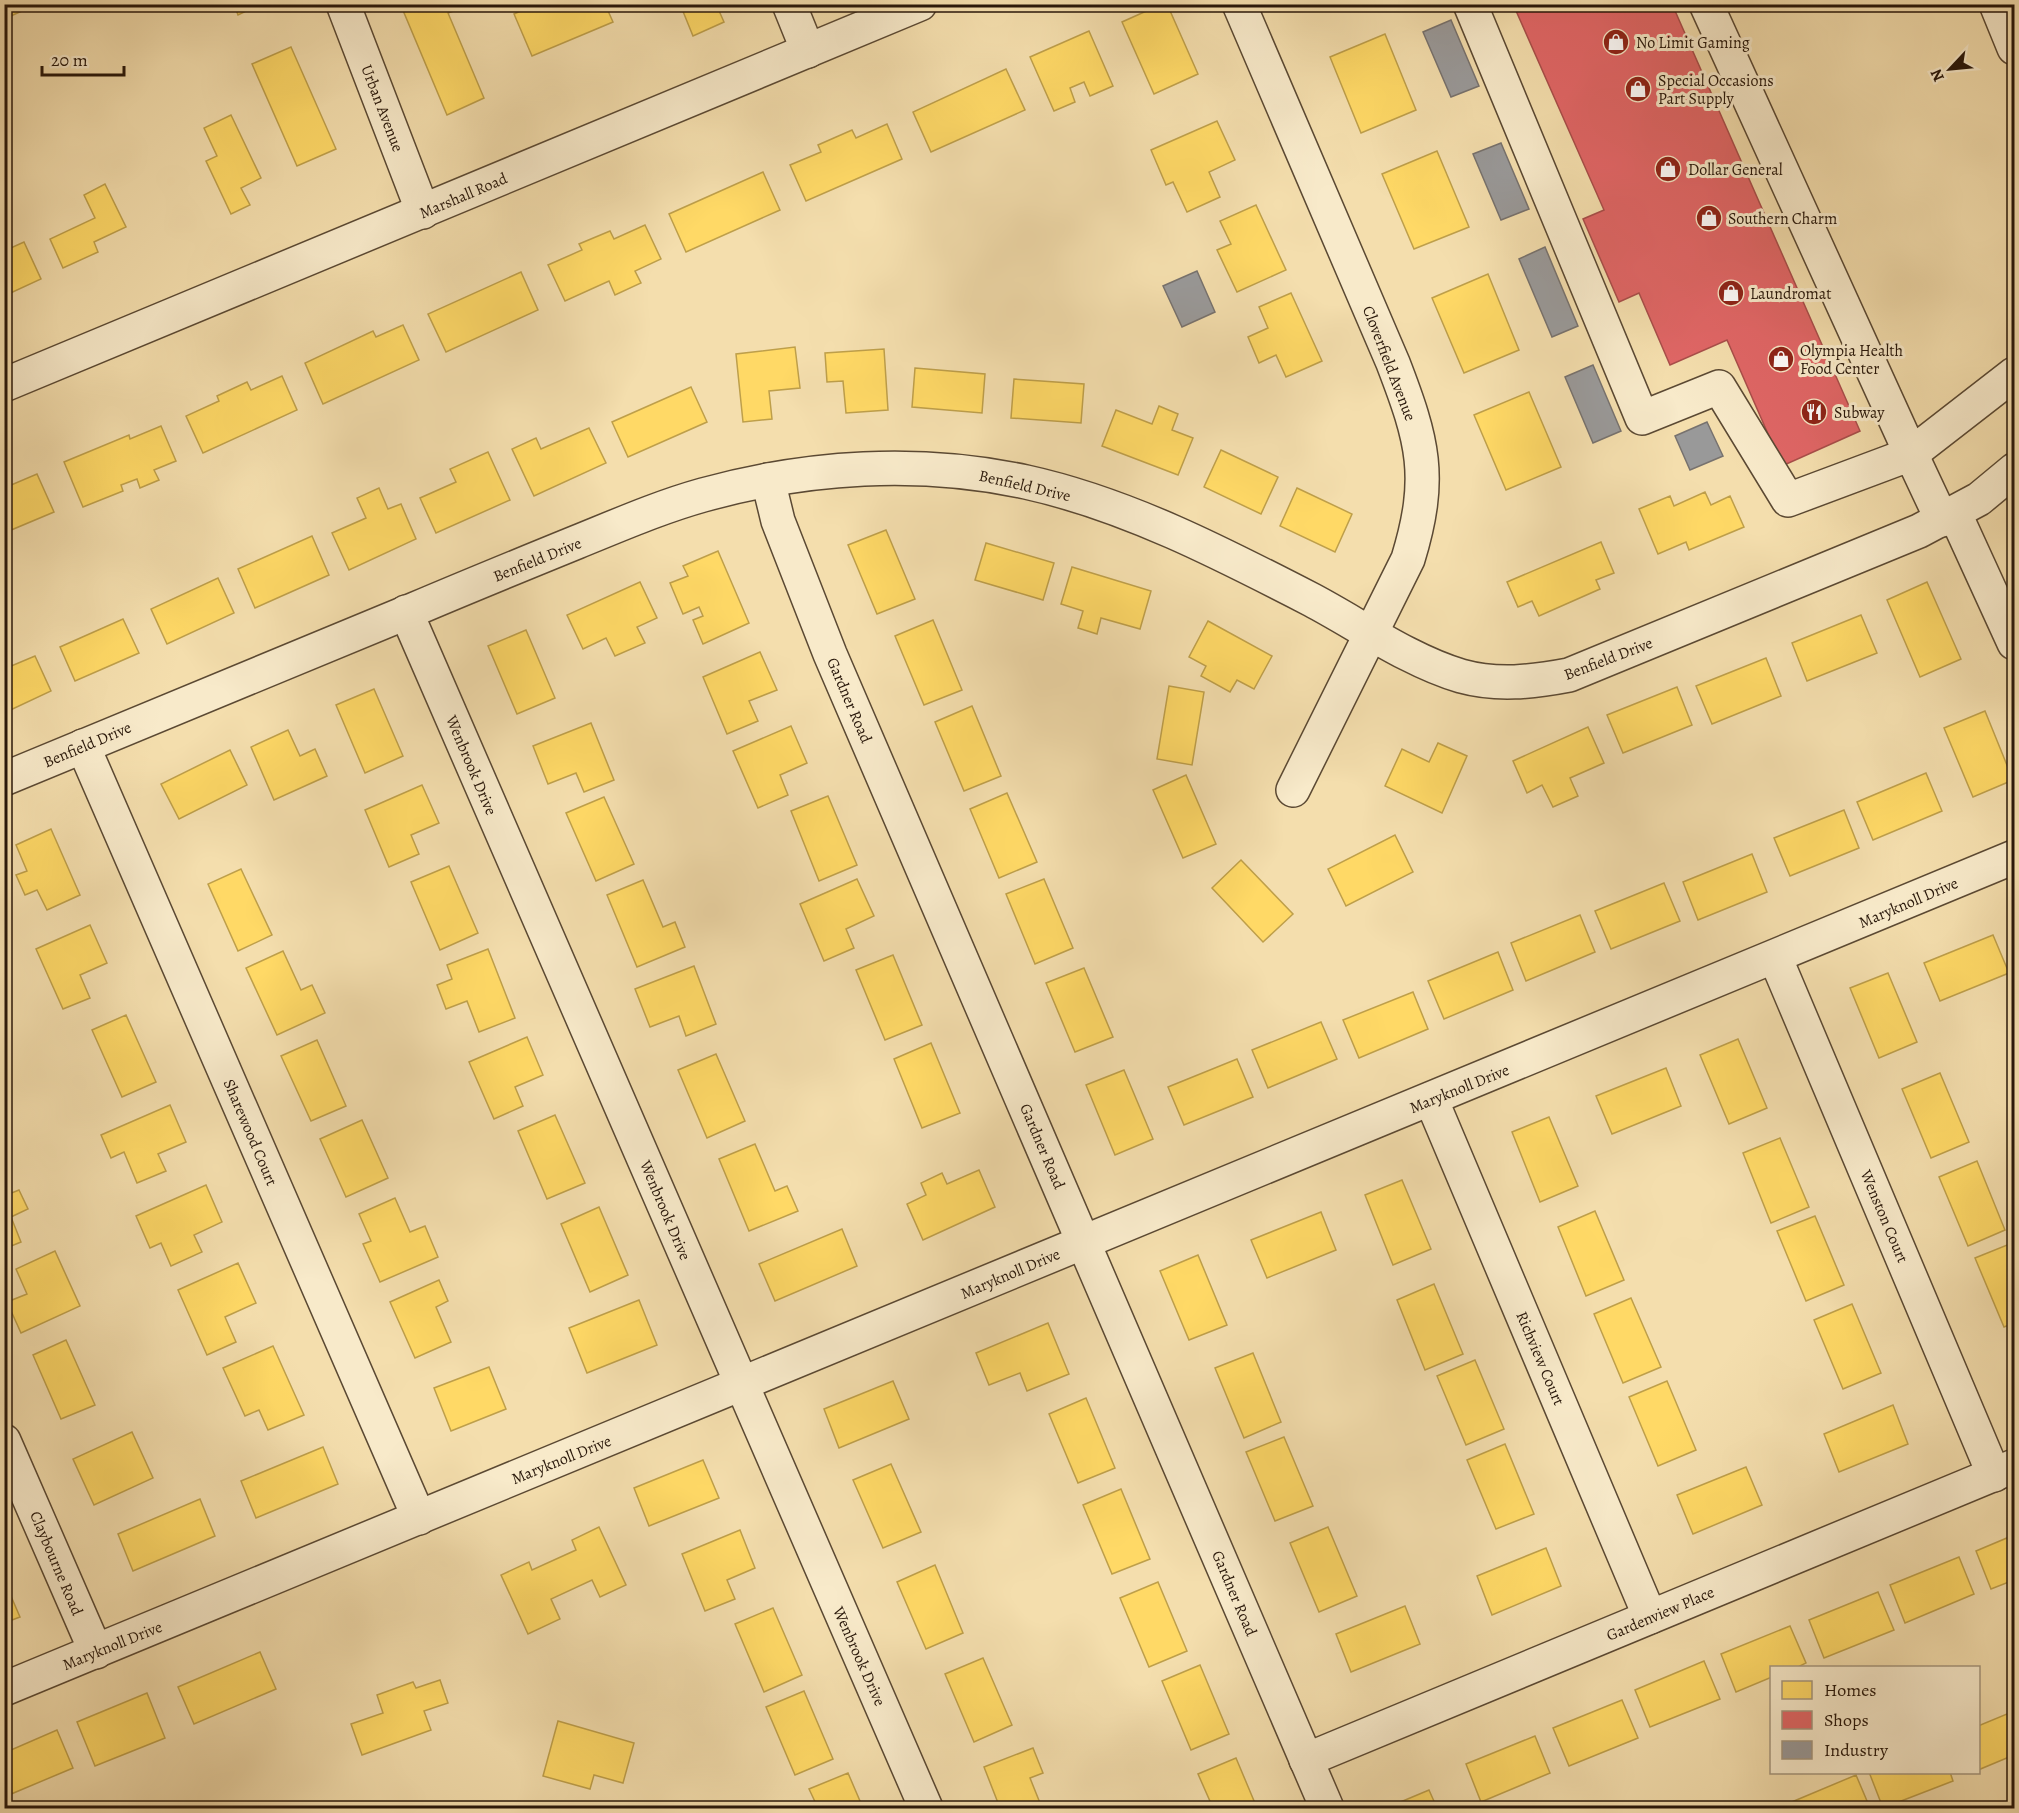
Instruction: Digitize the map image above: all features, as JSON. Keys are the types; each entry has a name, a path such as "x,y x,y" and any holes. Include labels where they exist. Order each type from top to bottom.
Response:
{"street":[{"name":"Urban Avenue","path":"343,4 423,212"},
{"path":"789,4 808,51"},
{"name":"Marshall Road","path":"4,385 920,4"},
{"name":"Cloverfield Avenue","path":"1239,4 1393,363 1408,403 1422,455 1424,489 1419,524 1408,559 1293,790"},
{"path":"1470,4 1642,418 1719,387 1788,500 1911,454 2014,374"},
{"path":"1706,4 1911,454 1948,517 2014,643"},
{"path":"1996,4 2014,48"},
{"name":"Benfield Drive","path":"4,779 651,512 699,496 768,480 823,471 875,468 939,470 1025,482 1064,492 1164,528 1312,600 1371,633 1460,675 1507,682 1531,682 1569,675 1948,517 1979,499 2014,470"},
{"name":"Gardner Road","path":"768,480 777,521 830,654 1328,1809"},
{"name":"Wenbrook Drive","path":"406,612 926,1809"},
{"name":"Sharewood Court","path":"83,746 419,1518"},
{"name":"Maryknoll Drive","path":"4,1689 2014,857"},
{"name":"Wenston Court","path":"1775,957 2004,1471"},
{"name":"Richview Court","path":"1431,1099 1650,1617"},
{"name":"Claybourne Road","path":"4,1441 96,1652"},
{"name":"Gardenview Place","path":"1306,1760 2004,1471"}],"building: Homes":[{"path":"4,4 27,4 29,8 4,19"},
{"path":"234,4 261,4 238,15"},
{"path":"409,4 461,4 462,8 448,13 484,98 447,115 402,8"},
{"path":"536,4 605,4 613,22 532,56 514,14"},
{"path":"680,4 716,4 724,22 693,36"},
{"path":"1162,4 1167,4 1198,74 1154,94 1122,22"},
{"path":"1089,31 1113,86 1090,96 1084,82 1070,88 1075,102 1054,111 1030,57"},
{"path":"1385,34 1416,110 1361,133 1330,57"},
{"path":"291,47 336,149 297,166 252,64"},
{"path":"1006,69 1025,110 931,152 913,112"},
{"path":"231,115 261,178 241,188 250,205 231,214 206,161 217,156 204,128"},
{"path":"1217,121 1235,160 1209,172 1220,197 1187,212 1173,182 1166,185 1151,150"},
{"path":"887,124 902,159 806,201 790,165 821,152 818,145 852,130 856,138"},
{"path":"1437,151 1469,227 1414,249 1382,174"},
{"path":"763,172 780,210 686,252 669,214"},
{"path":"105,184 126,227 94,242 98,252 63,268 50,239 95,218 84,195"},
{"path":"1256,205 1286,270 1237,292 1217,250 1231,244 1220,221"},
{"path":"645,225 661,259 635,271 641,283 615,295 609,281 565,301 548,265 582,250 579,244 610,231 614,239"},
{"path":"24,242 41,279 4,296 4,251"},
{"path":"521,272 538,310 446,352 428,314"},
{"path":"1488,274 1519,350 1464,373 1432,298"},
{"path":"1291,293 1322,361 1286,377 1276,355 1259,363 1248,337 1268,328 1259,307"},
{"path":"403,325 419,360 323,404 305,363 373,331 376,337"},
{"path":"795,347 800,388 769,391 772,419 743,422 736,354"},
{"path":"884,349 888,410 846,413 843,381 827,382 825,353"},
{"path":"915,368 985,374 982,413 912,407"},
{"path":"282,376 297,410 203,453 186,416 219,401 217,396 247,382 251,390"},
{"path":"1014,379 1084,384 1081,423 1011,418"},
{"path":"691,387 707,422 628,457 612,422"},
{"path":"1529,392 1561,467 1506,490 1474,415"},
{"path":"1159,406 1178,414 1172,430 1193,438 1178,475 1102,446 1116,410 1152,424"},
{"path":"161,426 176,461 154,470 159,480 140,488 137,479 121,485 123,491 83,507 64,462 129,435 130,439"},
{"path":"589,428 606,463 534,496 512,449 536,438 541,449"},
{"path":"1221,450 1278,477 1261,514 1204,487"},
{"path":"488,452 510,500 436,533 420,498 456,482 450,469"},
{"path":"37,474 54,512 4,533 4,488"},
{"path":"379,488 388,509 401,504 416,539 349,570 332,533 366,518 357,498"},
{"path":"1297,488 1352,514 1335,552 1280,526"},
{"path":"1705,492 1711,505 1730,496 1744,527 1689,550 1686,542 1658,554 1639,509 1670,496 1674,506"},
{"path":"886,530 915,599 877,614 848,545"},
{"path":"312,536 329,575 255,608 238,569"},
{"path":"1601,542 1614,573 1596,580 1600,589 1539,616 1532,601 1518,607 1507,582"},
{"path":"986,543 1054,563 1043,600 975,580"},
{"path":"718,551 749,623 703,644 693,620 703,616 699,607 683,614 670,583 688,576 683,566"},
{"path":"1072,567 1151,591 1140,629 1101,618 1097,634 1078,628 1083,611 1061,604"},
{"path":"218,578 234,613 167,644 151,609"},
{"path":"640,582 657,618 637,627 645,643 615,656 606,638 583,649 567,615"},
{"path":"1927,582 1961,659 1920,677 1887,600"},
{"path":"1861,615 1877,653 1807,681 1792,643"},
{"path":"123,619 139,653 75,681 60,647"},
{"path":"933,620 962,690 924,705 895,636"},
{"path":"1208,621 1272,656 1254,689 1237,680 1230,692 1201,676 1206,666 1189,657"},
{"path":"526,630 555,698 517,714 488,646"},
{"path":"760,652 777,690 749,701 758,721 727,734 703,677"},
{"path":"35,656 51,691 4,713 4,669"},
{"path":"1766,658 1781,696 1712,724 1696,686"},
{"path":"1169,686 1204,692 1192,765 1157,759"},
{"path":"1677,687 1692,725 1623,753 1607,715"},
{"path":"374,689 403,756 365,773 336,705"},
{"path":"972,706 1001,776 964,791 935,722"},
{"path":"1985,711 2013,780 1973,797 1944,728"},
{"path":"591,723 614,780 584,792 576,773 548,784 533,746"},
{"path":"791,726 807,763 780,775 788,795 758,808 733,751"},
{"path":"1588,727 1604,763 1570,778 1578,796 1553,807 1542,785 1527,793 1513,761"},
{"path":"288,730 300,756 315,749 327,776 274,800 251,747"},
{"path":"1438,743 1467,756 1442,813 1385,786 1402,749 1429,762"},
{"path":"230,750 247,785 179,819 161,784"},
{"path":"1926,773 1942,811 1873,840 1857,802"},
{"path":"1186,775 1216,844 1183,858 1153,790"},
{"path":"422,785 439,823 411,835 419,854 389,867 365,810"},
{"path":"1007,793 1037,862 999,878 970,809"},
{"path":"828,796 857,865 819,881 791,811"},
{"path":"604,797 634,864 596,881 566,813"},
{"path":"1844,810 1859,848 1790,876 1774,838"},
{"path":"51,829 80,895 47,910 37,890 25,895 16,875 27,871 16,845"},
{"path":"1395,835 1413,872 1346,906 1328,869"},
{"path":"1752,854 1767,892 1698,920 1683,882"},
{"path":"1241,860 1293,914 1263,942 1212,888"},
{"path":"449,866 478,933 440,950 411,882"},
{"path":"241,869 272,935 238,951 208,884"},
{"path":"857,879 874,916 846,929 854,948 824,961 800,904"},
{"path":"1044,879 1073,948 1035,964 1006,894"},
{"path":"643,880 663,927 675,922 685,947 637,967 607,895"},
{"path":"1664,883 1680,921 1611,949 1595,911"},
{"path":"1580,915 1595,952 1526,981 1511,943"},
{"path":"90,925 107,963 80,975 90,998 63,1009 36,949"},
{"path":"1993,935 2009,973 1940,1001 1924,963"},
{"path":"488,949 515,1018 479,1032 467,1001 446,1009 437,985 452,979 447,965"},
{"path":"283,951 301,990 312,985 325,1013 277,1035 246,968"},
{"path":"1498,952 1513,990 1444,1019 1428,981"},
{"path":"893,955 922,1025 885,1040 856,970"},
{"path":"694,966 716,1024 686,1036 679,1016 650,1027 635,989"},
{"path":"1084,968 1113,1037 1075,1052 1046,983"},
{"path":"1888,973 1917,1042 1879,1058 1850,988"},
{"path":"1413,992 1428,1029 1359,1058 1343,1020"},
{"path":"126,1015 156,1082 122,1097 92,1030"},
{"path":"1321,1022 1337,1059 1268,1088 1252,1050"},
{"path":"527,1037 543,1075 515,1087 523,1106 494,1119 469,1062"},
{"path":"1738,1039 1767,1108 1729,1124 1700,1055"},
{"path":"317,1040 346,1106 311,1121 281,1056"},
{"path":"931,1043 960,1113 922,1128 894,1059"},
{"path":"716,1054 745,1121 707,1138 678,1070"},
{"path":"1237,1059 1253,1097 1184,1125 1168,1087"},
{"path":"1666,1068 1681,1106 1612,1134 1596,1096"},
{"path":"1124,1070 1153,1139 1115,1155 1086,1085"},
{"path":"1940,1073 1969,1142 1931,1158 1902,1089"},
{"path":"170,1105 186,1142 158,1154 166,1171 137,1183 124,1152 111,1158 101,1135"},
{"path":"555,1115 585,1183 547,1199 518,1131"},
{"path":"1549,1117 1578,1186 1540,1202 1512,1132"},
{"path":"362,1120 388,1178 346,1197 320,1139"},
{"path":"1780,1138 1809,1207 1771,1223 1743,1153"},
{"path":"755,1144 775,1191 787,1186 798,1211 749,1231 719,1159"},
{"path":"1977,1161 2005,1230 1968,1246 1939,1177"},
{"path":"979,1170 995,1207 923,1240 907,1204 926,1195 921,1183 942,1173 947,1184"},
{"path":"1402,1180 1431,1249 1393,1265 1365,1195"},
{"path":"206,1185 222,1222 194,1235 202,1252 171,1266 161,1243 150,1248 136,1216"},
{"path":"19,1190 28,1209 11,1217 21,1242 4,1249 4,1196"},
{"path":"395,1198 410,1232 425,1226 438,1257 380,1282 363,1244 371,1241 359,1214"},
{"path":"599,1207 628,1275 590,1292 561,1224"},
{"path":"1595,1211 1624,1280 1586,1296 1558,1227"},
{"path":"1321,1212 1336,1250 1267,1278 1251,1240"},
{"path":"1815,1216 1844,1285 1806,1301 1777,1231"},
{"path":"842,1229 857,1266 775,1301 759,1264"},
{"path":"2012,1243 2014,1323 2004,1327 1975,1258"},
{"path":"55,1251 80,1306 21,1333 7,1302 27,1294 16,1269"},
{"path":"1198,1255 1227,1325 1189,1340 1160,1271"},
{"path":"238,1263 256,1303 225,1317 236,1342 207,1355 178,1290"},
{"path":"439,1280 448,1301 436,1307 451,1342 415,1358 390,1302"},
{"path":"1434,1284 1463,1354 1425,1370 1397,1300"},
{"path":"1631,1298 1661,1367 1623,1383 1594,1314"},
{"path":"639,1300 657,1345 587,1373 569,1328"},
{"path":"1852,1304 1881,1373 1843,1389 1814,1320"},
{"path":"1048,1323 1069,1374 1027,1391 1020,1373 989,1385 976,1353"},
{"path":"66,1340 95,1405 61,1419 33,1355"},
{"path":"273,1346 304,1415 268,1430 259,1410 245,1416 223,1368"},
{"path":"1253,1353 1281,1422 1244,1438 1215,1368"},
{"path":"1475,1360 1504,1429 1466,1445 1437,1376"},
{"path":"489,1367 506,1409 451,1431 434,1388"},
{"path":"893,1381 909,1419 839,1448 824,1409"},
{"path":"1667,1381 1696,1450 1658,1466 1629,1397"},
{"path":"1086,1398 1115,1468 1078,1483 1049,1414"},
{"path":"1893,1405 1908,1444 1839,1472 1824,1434"},
{"path":"132,1432 153,1478 94,1505 73,1459"},
{"path":"1284,1437 1313,1506 1275,1521 1246,1452"},
{"path":"1505,1444 1534,1514 1496,1529 1467,1460"},
{"path":"323,1447 338,1484 256,1518 241,1481"},
{"path":"703,1460 719,1498 649,1526 634,1488"},
{"path":"891,1464 921,1532 883,1548 853,1480"},
{"path":"1746,1467 1762,1505 1693,1534 1677,1495"},
{"path":"1121,1489 1150,1559 1112,1574 1083,1505"},
{"path":"200,1499 215,1536 133,1571 118,1534"},
{"path":"599,1527 626,1585 600,1597 592,1580 551,1599 560,1619 528,1634 501,1575 529,1562 532,1570 576,1550 572,1540"},
{"path":"1328,1527 1357,1596 1319,1612 1290,1543"},
{"path":"740,1530 755,1568 727,1580 735,1599 705,1611 682,1554"},
{"path":"2014,1535 2014,1580 1991,1589 1976,1551"},
{"path":"1546,1548 1561,1586 1492,1615 1477,1576"},
{"path":"1959,1557 1974,1594 1905,1623 1890,1585"},
{"path":"935,1565 963,1633 926,1649 897,1582"},
{"path":"4,1580 20,1617 4,1623"},
{"path":"1158,1582 1187,1651 1149,1667 1120,1598"},
{"path":"1878,1592 1894,1630 1824,1658 1809,1620"},
{"path":"1405,1606 1420,1644 1351,1672 1336,1634"},
{"path":"773,1608 802,1675 764,1692 735,1624"},
{"path":"1790,1626 1806,1663 1800,1666 1770,1666 1770,1678 1736,1692 1721,1654"},
{"path":"260,1652 276,1689 194,1724 178,1687"},
{"path":"983,1658 1012,1725 974,1742 945,1674"},
{"path":"1704,1661 1720,1699 1650,1727 1635,1690"},
{"path":"1200,1665 1229,1734 1191,1750 1162,1681"},
{"path":"440,1680 448,1703 424,1711 431,1730 362,1755 351,1724 383,1713 377,1695 413,1682 416,1688"},
{"path":"804,1691 833,1759 795,1775 766,1707"},
{"path":"147,1693 165,1738 95,1766 77,1722"},
{"path":"1622,1700 1638,1738 1569,1766 1553,1728"},
{"path":"2014,1711 2014,1755 1980,1769 1980,1725"},
{"path":"558,1721 634,1743 623,1783 594,1775 590,1789 543,1776"},
{"path":"57,1730 73,1768 4,1797 4,1753"},
{"path":"1535,1736 1550,1773 1481,1802 1466,1764"},
{"path":"1033,1748 1043,1773 1030,1778 1042,1808 1000,1808 984,1767"},
{"path":"1236,1758 1257,1808 1213,1808 1198,1774"},
{"path":"848,1773 863,1808 818,1808 809,1789"},
{"path":"1870,1774 1951,1774 1953,1781 1883,1808"},
{"path":"1856,1775 1870,1808 1789,1808 1787,1804"},
{"path":"1429,1790 1437,1808 1392,1808 1391,1806"}],"building: Shops":[{"path":"1513,4 1672,4 1860,431 1782,466 1727,340 1670,365 1639,293 1619,302 1583,219 1604,210"}],"building: Industry":[{"path":"1451,20 1479,86 1451,97 1423,32"},
{"path":"1501,143 1529,209 1501,220 1473,154"},
{"path":"1545,247 1578,326 1552,337 1519,259"},
{"path":"1197,271 1215,312 1182,327 1163,286"},
{"path":"1593,365 1621,431 1593,443 1565,377"},
{"path":"1707,422 1723,456 1690,470 1675,436"}],"place":[{"name":"No Limit Gaming","path":"1616,42"},
{"name":"Special Occasions Part Supply","path":"1638,89"},
{"name":"Dollar General","path":"1668,169"},
{"name":"Southern Charm","path":"1709,218"},
{"name":"Laundromat","path":"1731,293"},
{"name":"Olympia Health Food Center","path":"1781,359"},
{"name":"Subway","path":"1814,412"}]}
